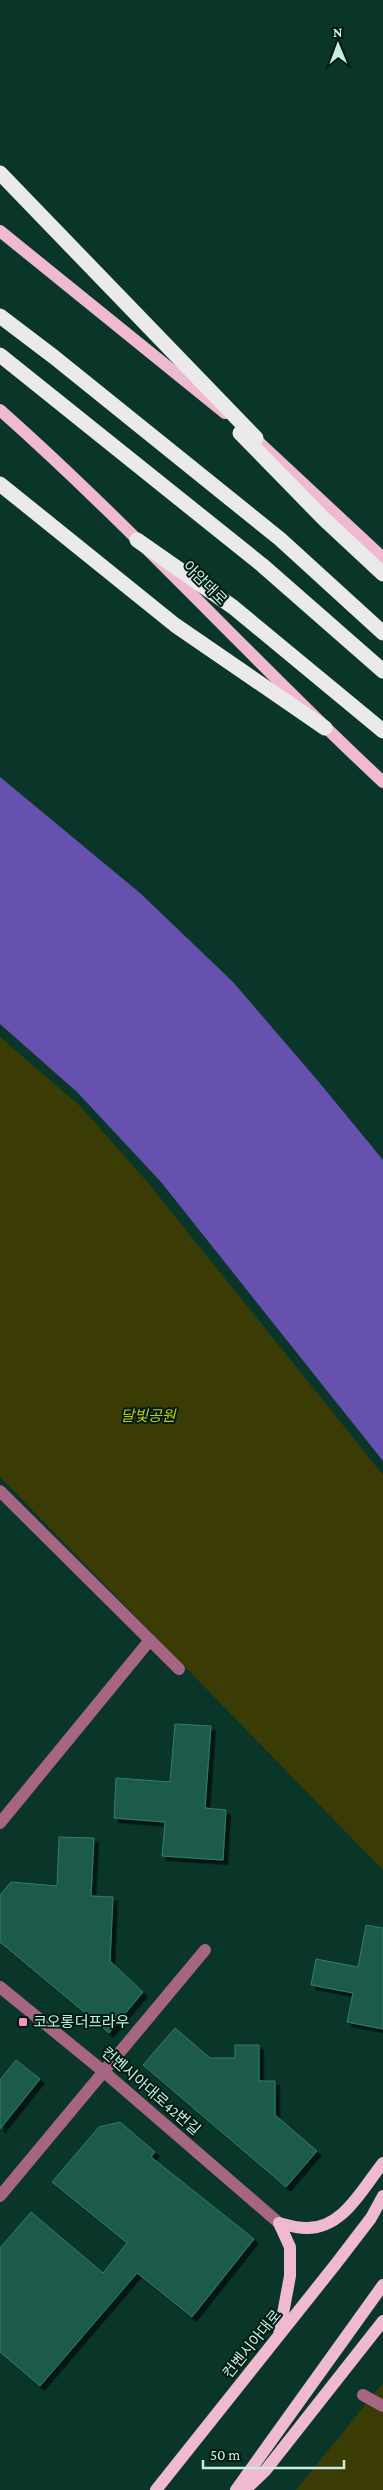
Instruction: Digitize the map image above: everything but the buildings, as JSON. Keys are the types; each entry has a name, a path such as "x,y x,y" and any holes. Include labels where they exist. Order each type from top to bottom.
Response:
{"highway":[{"path":"0,173 256,438"},
{"path":"0,316 54,357 280,539 383,633"},
{"path":"0,355 35,381 262,565 383,671"},
{"path":"204,397 324,519 383,574"},
{"path":"0,484 175,626 325,728"},
{"path":"137,540 232,607 383,731"}],"main road":[{"path":"0,231 256,438 383,558"},
{"name":"아암대로","path":"0,410 66,468 325,728 383,782"},
{"path":"279,2224 306,2228 329,2224 340,2217 383,2163"},
{"name":"컨벤시아대로","path":"371,2218 383,2196"},
{"name":"컨벤시아대로","path":"156,2490 383,2203"},
{"path":"279,2224 290,2247 290,2276 279,2336"},
{"path":"236,2490 383,2285"},
{"path":"245,2490 265,2471 383,2321"}],"street":[{"path":"0,1491 179,1669"},
{"path":"0,1823 150,1640"},
{"path":"0,2196 205,1950"},
{"name":"컨벤시아대로42번길","path":"0,1986 103,2071 279,2224"},
{"path":"362,2395 383,2406"}],"green space":[{"name":"달빛공원","path":"0,1037 80,1106 149,1184 383,1475 383,1870 0,1477"},
{"path":"383,2383 383,2490 296,2490"}],"shaded area":[{"path":"0,777 140,893 233,982 383,1160 383,1461 161,1182 77,1092 0,1024"}],"place":[{"name":"코오롱더프라우","path":"23,2022"}]}
